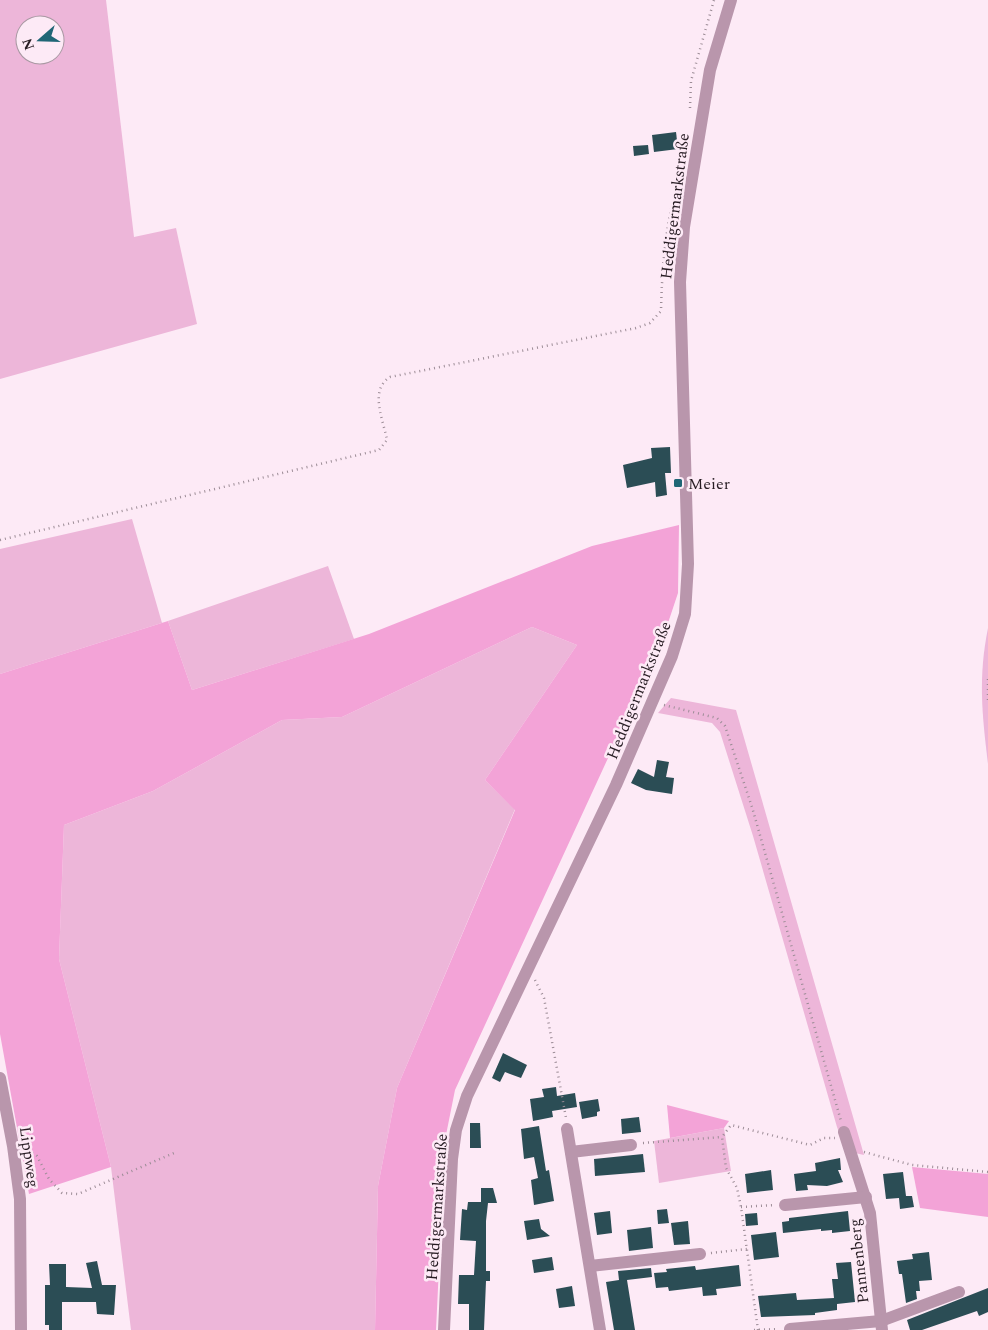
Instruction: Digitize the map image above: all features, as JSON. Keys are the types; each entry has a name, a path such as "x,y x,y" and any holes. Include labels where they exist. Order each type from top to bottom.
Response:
{"street":[{"name":"Heddigermarkstraße","path":"444,1330 452,1158 456,1130 467,1096 653,703 672,656 685,614 688,564 680,282 684,227 710,70 731,0"},
{"name":"Lippweg","path":"0,1078 13,1146 20,1200 21,1330"},
{"path":"568,1129 600,1330"},
{"name":"Pannenberg","path":"790,1328 881,1325 866,1197 847,1140"},
{"path":"572,1152 631,1144"},
{"name":"Pannenberg","path":"785,1205 866,1197"},
{"path":"590,1266 700,1254"},
{"path":"881,1325 960,1292"}],"path":[{"path":"692,117 691,81 714,0"},
{"path":"0,540 379,450 387,440 378,393 384,381 390,377 636,328 650,323 661,311 663,260 670,209 680,171"},
{"path":"988,679 988,703"},
{"path":"653,703 717,718 726,726 752,807 847,1140"},
{"path":"527,972 538,984 544,998 568,1129"},
{"path":"790,1328 756,1330 741,1207 737,1188 726,1168 722,1137 731,1125 810,1145 824,1138 847,1140 912,1165 988,1172"},
{"path":"631,1144 722,1137"},
{"path":"13,1146 25,1147 37,1156 49,1179 62,1193 78,1194 174,1153"},
{"path":"741,1207 785,1205"},
{"path":"700,1254 747,1249"}],"shaded area":[{"path":"0,0 106,0 134,237 176,228 197,324 0,379"},
{"path":"132,519 162,623 0,674 0,549"},
{"path":"679,525 678,593 662,641 455,1090 445,1140 436,1330 375,1330 378,1186 397,1088 515,810 485,780 577,645 532,627 342,717 282,720 153,791 64,825 59,959 111,1167 29,1194 0,1034 0,674 168,621 192,690 369,634 592,546"},
{"path":"328,566 354,639 192,690 168,621"},
{"path":"532,627 577,645 485,780 515,809 397,1088 378,1186 375,1330 131,1330 111,1167 59,959 64,825 153,791 282,720 342,717"},
{"path":"988,628 988,764 982,680"},
{"path":"671,698 736,710 864,1155 846,1151 837,1127 753,836 720,732 712,723 658,713"},
{"path":"667,1105 729,1121 724,1128 670,1138"},
{"path":"724,1128 731,1171 659,1183 654,1141"},
{"path":"912,1167 988,1174 988,1217 920,1208"}],"building":[{"path":"676,132 678,149 654,152 652,135"},
{"path":"648,145 649,154 634,156 633,146"},
{"path":"670,447 671,473 665,473 667,495 656,497 655,482 627,488 623,465 652,458 651,448"},
{"path":"657,760 669,762 666,777 674,778 672,794 646,790 631,783 638,769 654,777"},
{"path":"503,1053 527,1065 521,1078 505,1072 500,1082 492,1078"},
{"path":"556,1087 557,1096 575,1093 577,1107 552,1111 553,1117 533,1121 530,1099 544,1097 542,1089"},
{"path":"598,1099 600,1111 597,1112 597,1116 582,1119 579,1102"},
{"path":"639,1117 641,1132 622,1134 621,1119"},
{"path":"470,1123 480,1123 481,1148 470,1148"},
{"path":"539,1126 546,1171 549,1170 554,1201 534,1205 531,1180 538,1178 534,1157 524,1159 521,1129"},
{"path":"643,1154 645,1172 595,1176 594,1159"},
{"path":"840,1158 841,1170 838,1170 843,1182 827,1186 807,1185 808,1190 796,1191 794,1174 816,1171 815,1163"},
{"path":"771,1170 773,1190 747,1193 745,1174"},
{"path":"903,1172 906,1196 912,1196 914,1207 900,1209 899,1198 886,1199 883,1174"},
{"path":"481,1188 493,1188 497,1203 488,1203 486,1221 486,1271 490,1271 490,1281 486,1281 484,1330 469,1330 469,1304 458,1304 459,1275 474,1275 476,1241 460,1240 462,1209 467,1210 468,1202 481,1202"},
{"path":"667,1209 669,1223 658,1224 657,1210"},
{"path":"610,1211 612,1233 597,1235 594,1213"},
{"path":"848,1211 850,1231 832,1233 832,1230 821,1231 821,1229 783,1233 782,1222 789,1221 789,1218"},
{"path":"757,1213 758,1225 746,1226 745,1214"},
{"path":"539,1219 541,1229 550,1236 527,1240 524,1221"},
{"path":"688,1221 690,1244 674,1245 671,1223"},
{"path":"651,1227 653,1248 629,1251 627,1230"},
{"path":"776,1232 779,1257 754,1260 751,1235"},
{"path":"929,1252 932,1280 919,1281 920,1291 916,1291 917,1299 906,1303 902,1274 899,1274 897,1261 913,1259 912,1254"},
{"path":"552,1257 554,1270 534,1273 532,1260"},
{"path":"97,1261 102,1285 116,1285 114,1315 97,1314 96,1302 62,1302 62,1330 49,1330 49,1325 45,1325 45,1285 50,1285 49,1264 66,1264 66,1287 92,1288 86,1263"},
{"path":"851,1262 855,1302 837,1304 837,1310 815,1313 815,1315 761,1317 758,1296 796,1293 797,1300 834,1298 832,1279 838,1279 836,1263"},
{"path":"739,1265 741,1286 716,1289 717,1295 703,1296 702,1287 669,1291 668,1287 656,1288 654,1273 667,1272 666,1269 695,1266 696,1270"},
{"path":"651,1268 652,1277 627,1280 635,1330 614,1330 606,1282 619,1280 618,1271"},
{"path":"572,1286 575,1306 559,1308 556,1289"},
{"path":"988,1288 988,1312 979,1316 977,1311 922,1330 910,1330 907,1320"}],"place":[{"name":"Meier","path":"678,483"}]}
